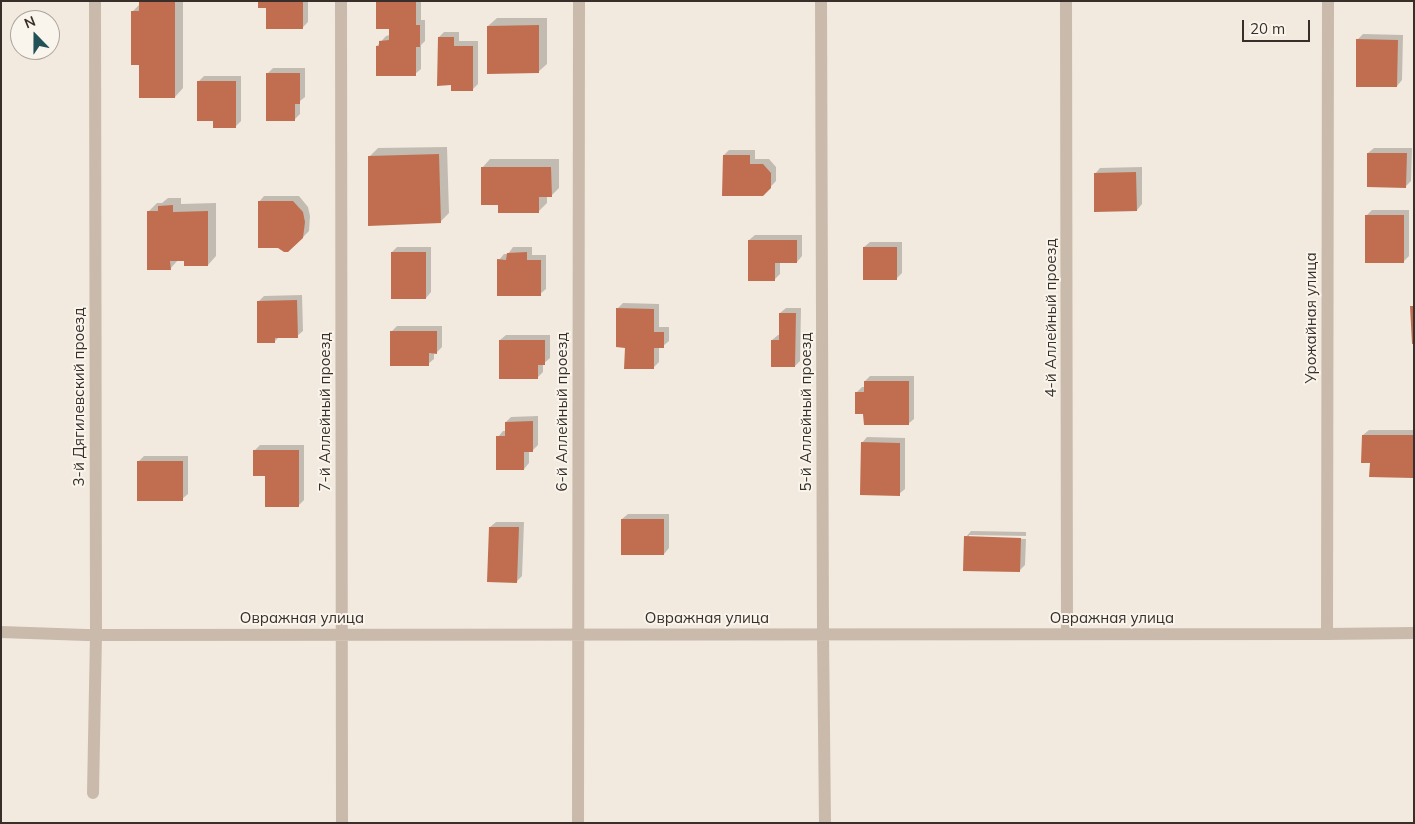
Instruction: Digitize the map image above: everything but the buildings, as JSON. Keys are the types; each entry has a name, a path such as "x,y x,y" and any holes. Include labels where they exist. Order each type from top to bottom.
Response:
{"street":[{"name":"3-й Дягилевский проезд","path":"93,793 96,635 95,1"},
{"name":"7-й Аллейный проезд","path":"341,1 342,823"},
{"name":"6-й Аллейный проезд","path":"578,823 580,1"},
{"name":"5-й Аллейный проезд","path":"821,1 822,634 825,823"},
{"name":"4-й Аллейный проезд","path":"1066,1 1067,634"},
{"name":"Урожайная улица","path":"1327,634 1328,1"},
{"name":"Овражная улица","path":"1,632 96,635 1327,634 1414,632"}]}
